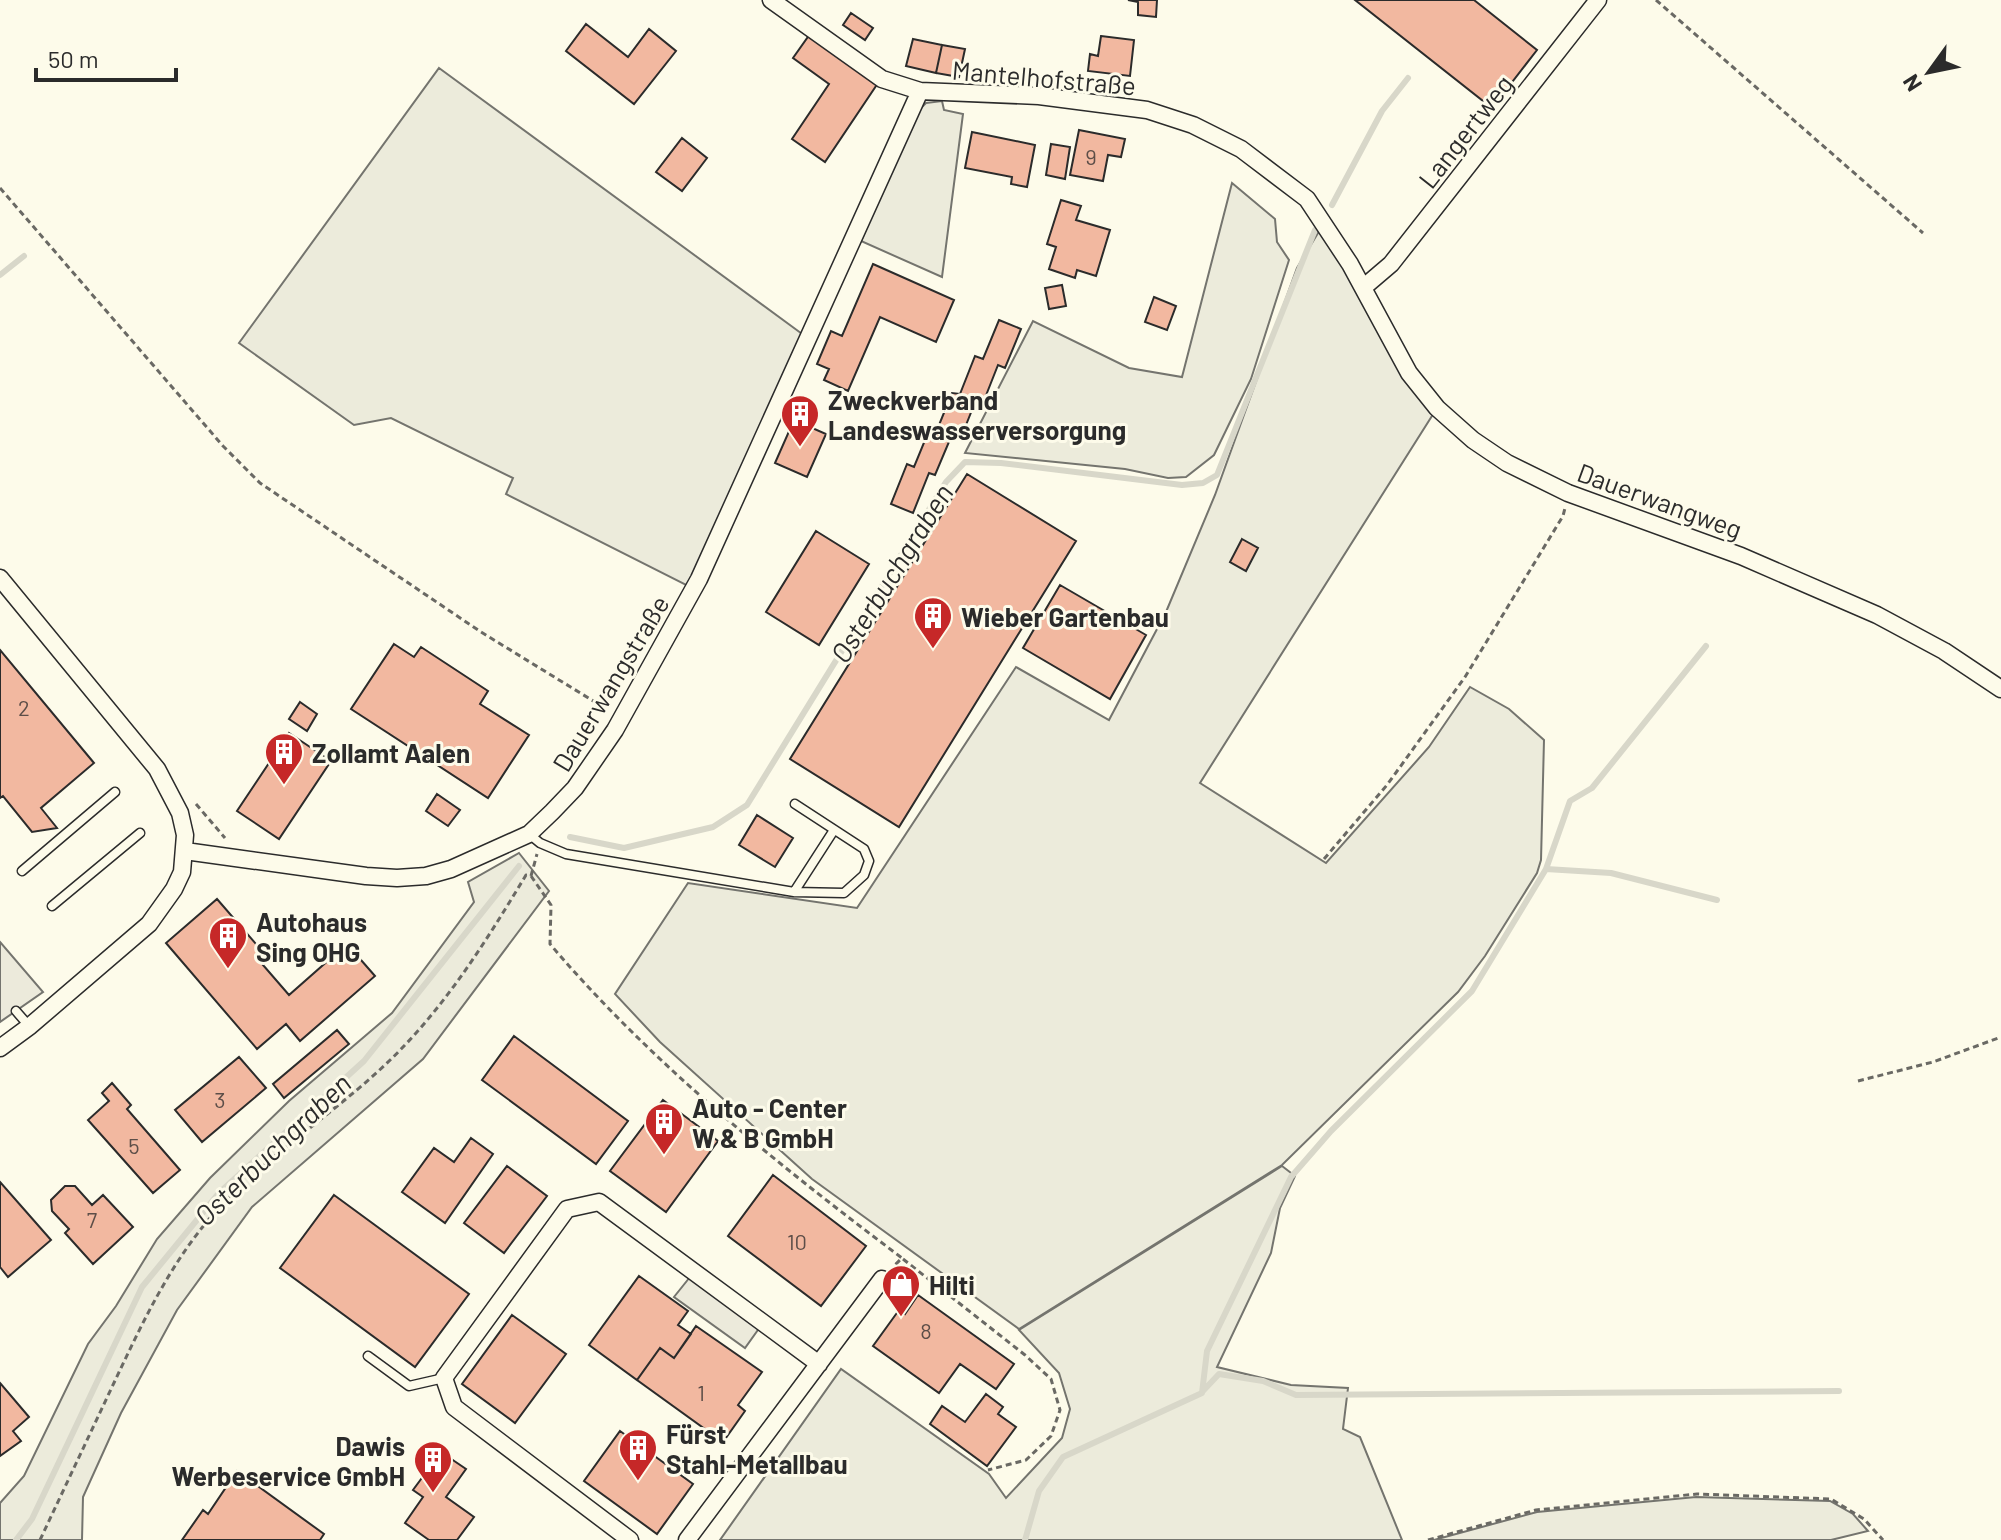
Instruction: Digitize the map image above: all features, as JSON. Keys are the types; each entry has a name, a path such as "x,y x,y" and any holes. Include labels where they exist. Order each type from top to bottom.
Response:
{"street":[{"name":"Mantelhofstraße","path":"771,0 882,79 920,91 1039,96 1128,107 1193,125 1257,159 1307,199 1364,287"},
{"name":"Langertweg","path":"1364,287 1391,264 1598,0"},
{"name":"Dauerwangstraße","path":"185,851 397,878 426,876 451,869 534,838 575,788 621,719 699,579 920,91"},
{"name":"Dauerwangweg","path":"1364,287 1392,346 1437,408 1473,440 1507,463 1568,493 1741,556 1877,615 1944,651 2001,689"},
{"path":"0,578 157,769 180,813 185,835 182,872 149,924 0,1048"},
{"path":"630,1540 454,1407 444,1378 567,1209 599,1202 819,1364"},
{"path":"687,1540 882,1279"}],"lane":[{"path":"22,871 115,792"},
{"path":"534,838 566,854 794,892 844,893 864,875 869,861 864,849 795,804"},
{"path":"794,892 834,830"},
{"path":"52,906 140,833"},
{"path":"16,1011 30,1026"},
{"path":"368,1356 409,1386 444,1378"}],"path":[{"path":"1656,0 1923,233"},
{"path":"0,188 223,446 260,483 481,632 621,719"},
{"path":"1324,859 1387,785 1465,677 1563,516 1568,493"},
{"path":"196,805 243,859"},
{"path":"534,838 531,876 551,905 550,944 572,970 644,1043 789,1173 902,1258 1051,1379 1060,1410 1051,1436 1026,1460 988,1470"},
{"path":"40,1540 146,1315 205,1224 234,1193 386,1064 433,1015 475,959 526,875 531,876"},
{"path":"1858,1081 1933,1062 2001,1037"},
{"path":"882,1279 902,1258"},
{"path":"1428,1540 1536,1510 1697,1494 1831,1499 1864,1519 1883,1540"}],"shaded area":[{"path":"439,68 809,339 694,589 506,494 513,478 391,418 354,425 239,343"},
{"path":"942,101 944,110 963,114 942,277 861,241 913,116 926,103"},
{"path":"1232,183 1275,219 1277,242 1289,260 1251,379 1214,455 1186,477 1168,478 1125,469 965,453 1033,321 1129,368 1182,377"},
{"path":"1324,223 1437,408 1200,783 1326,863 1429,747 1470,687 1509,709 1544,740 1541,860 1537,873 1485,956 1458,992 1282,1165 1019,1329 812,1179 660,1042 615,994 688,883 857,908 1016,667 1109,720 1166,612 1215,495 1297,268"},
{"path":"519,853 549,891 423,1059 252,1207 177,1310 121,1413 83,1497 82,1540 0,1540 0,1503 24,1476 88,1344 116,1306 157,1239 210,1178 289,1101 392,1013 474,902 468,882"},
{"path":"0,942 43,992 0,1022"},
{"path":"1282,1166 1295,1176 1280,1208 1271,1253 1217,1367 1291,1385 1348,1388 1343,1429 1360,1437 1402,1540 720,1540 841,1369 989,1474 1006,1498 1062,1438 1070,1409 1059,1373 1019,1330"},
{"path":"690,1277 760,1327 745,1348 674,1297"},
{"path":"1696,1497 1830,1501 1853,1514 1868,1531 1831,1540 1434,1540 1537,1512"}],"building":[{"path":"1128,0 1157,0 1156,17 1138,15 1138,2"},
{"path":"1355,0 1474,0 1537,50 1492,108"},
{"path":"851,13 873,28 865,40 843,25"},
{"path":"586,24 628,57 649,29 676,51 634,104 566,51"},
{"path":"810,34 878,83 825,162 792,139 829,84 793,58"},
{"path":"1101,36 1134,40 1130,76 1088,71 1090,54 1098,56"},
{"path":"913,39 942,45 936,73 906,66"},
{"path":"942,45 965,49 959,77 936,73"},
{"path":"1079,130 1125,139 1121,157 1108,155 1103,181 1070,175"},
{"path":"972,132 1035,145 1027,187 1011,184 1012,177 965,168"},
{"path":"682,138 707,158 682,191 656,172"},
{"path":"1051,144 1070,147 1065,179 1046,175"},
{"path":"1061,200 1081,206 1076,220 1110,230 1096,276 1077,270 1075,278 1049,269 1056,247 1047,244"},
{"path":"873,264 954,300 936,342 880,317 848,391 824,380 829,369 817,364 831,331 842,336"},
{"path":"1062,285 1066,306 1049,309 1045,288"},
{"path":"1154,297 1176,306 1167,330 1145,322"},
{"path":"999,320 1021,329 1005,368 998,365 983,403 976,400 960,440 951,437 935,475 929,473 913,513 891,504 907,464 914,467 930,428 937,430 952,393 960,394 975,356 983,359"},
{"name":"Zweckverband Landeswasserversorgung","path":"794,420 826,434 807,477 775,463"},
{"name":"Wieber Gartenbau","path":"967,474 1076,541 899,827 790,759"},
{"path":"816,531 869,564 819,645 766,612"},
{"path":"1242,539 1258,548 1246,571 1230,562"},
{"path":"1060,585 1146,635 1110,699 1023,648"},
{"path":"394,644 414,657 421,647 488,691 480,704 529,735 488,798 351,709"},
{"path":"0,650 94,763 41,808 57,828 32,832 3,796 0,798"},
{"path":"300,702 317,714 307,731 289,719"},
{"name":"Zollamt Aalen","path":"289,733 331,761 279,839 237,811"},
{"path":"437,794 460,810 448,826 426,811"},
{"path":"757,815 793,838 775,867 739,845"},
{"name":"Autohaus Sing OHG","path":"217,899 269,959 263,965 289,995 347,944 375,976 300,1041 286,1024 257,1049 166,943"},
{"path":"337,1030 349,1044 284,1098 273,1084"},
{"path":"514,1036 628,1121 596,1164 482,1080"},
{"path":"239,1057 266,1088 202,1142 175,1110"},
{"path":"112,1083 131,1105 127,1109 180,1170 153,1193 88,1120 109,1101 102,1093"},
{"name":"Auto - Center W & B GmbH","path":"663,1100 718,1141 666,1212 610,1171"},
{"path":"471,1138 493,1154 445,1223 402,1192 434,1148 454,1162"},
{"path":"507,1166 547,1196 504,1253 464,1223"},
{"path":"773,1175 866,1246 821,1306 728,1236"},
{"path":"0,1182 51,1240 8,1277 0,1267"},
{"path":"65,1186 75,1186 92,1205 103,1195 133,1227 93,1264 65,1233 69,1229 52,1211 51,1200"},
{"path":"334,1195 469,1294 415,1367 280,1268"},
{"path":"639,1276 688,1311 678,1325 691,1334 674,1358 660,1348 637,1380 589,1345"},
{"path":"918,1295 1014,1364 996,1389 960,1364 939,1393 873,1346 899,1310 905,1314"},
{"path":"512,1315 566,1354 515,1423 462,1384"},
{"path":"696,1326 762,1372 738,1405 745,1411 723,1442 637,1380 660,1348 674,1358"},
{"path":"0,1383 29,1417 13,1431 21,1441 0,1456"},
{"path":"986,1394 1003,1407 998,1414 1016,1427 987,1466 930,1424 942,1406 965,1422"},
{"name":"Fürst Stahl-Metallbau","path":"620,1431 693,1484 657,1534 584,1481"},
{"name":"Dawis Werbeservice GmbH","path":"441,1452 466,1469 446,1497 474,1517 457,1540 429,1540 405,1523 423,1497 413,1490"},
{"path":"237,1471 324,1534 320,1540 182,1540 203,1510 208,1514"}],"waterway":[{"name":"Osterbuchgraben","path":"1332,205 1382,111 1408,78"},
{"name":"Osterbuchgraben","path":"570,837 624,848 713,827 747,805 946,482 965,462 1001,463 1182,485 1203,483 1217,475 1315,230"},
{"path":"0,275 24,256"},
{"path":"1025,1540 1039,1491 1063,1457 1202,1393 1207,1351 1291,1177 1331,1131 1472,991 1546,869 1570,801 1592,788 1706,646"},
{"name":"Osterbuchgraben","path":"16,1540 32,1519 142,1287 219,1193 364,1061 519,866"},
{"path":"1546,869 1611,873 1717,900"},
{"path":"1202,1392 1219,1374 1263,1381 1296,1395 1839,1391"}],"place":[{"name":"Zweckverband Landeswasserversorgung","path":"800,448"},
{"name":"Wieber Gartenbau","path":"933,650"},
{"name":"Zollamt Aalen","path":"284,786"},
{"name":"Autohaus Sing OHG","path":"228,970"},
{"name":"Auto - Center W & B GmbH","path":"664,1156"},
{"name":"Hilti","path":"901,1318"},
{"name":"Fürst Stahl-Metallbau","path":"638,1482"},
{"name":"Dawis Werbeservice GmbH","path":"433,1494"}]}
